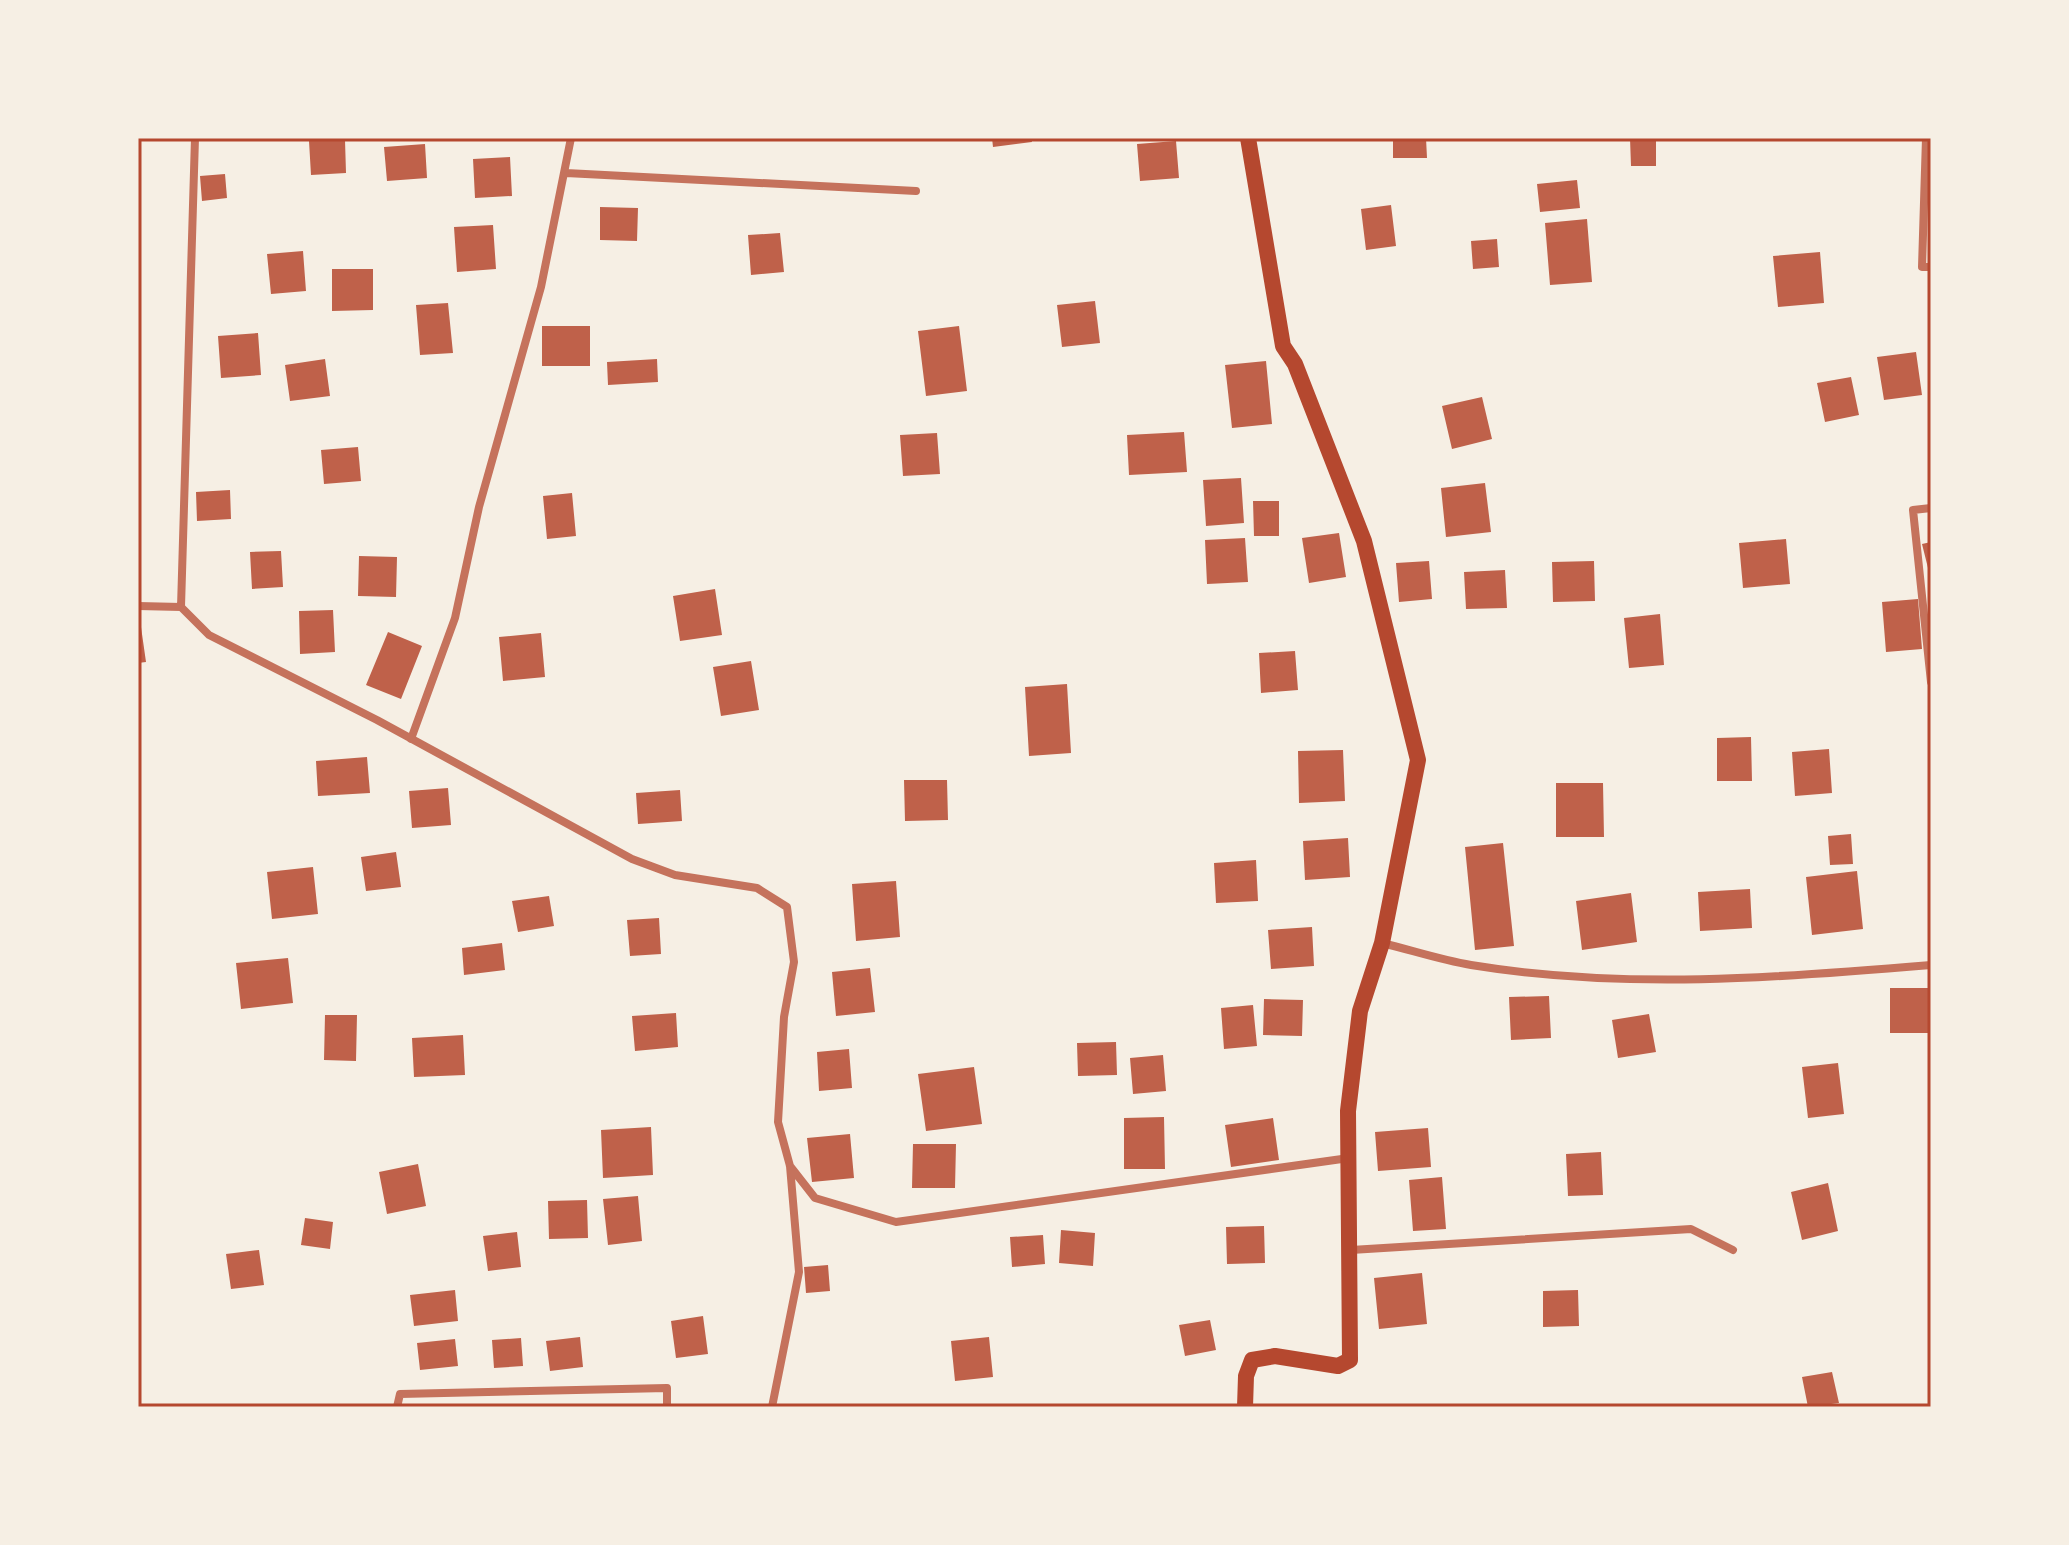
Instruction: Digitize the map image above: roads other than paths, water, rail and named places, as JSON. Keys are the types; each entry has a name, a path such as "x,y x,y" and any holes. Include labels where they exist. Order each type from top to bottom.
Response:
{"main road":[{"path":"1245,1407 1246,1376 1252,1360 1275,1356 1338,1366 1350,1360 1348,1111 1360,1011 1382,943 1418,760 1364,541 1295,364 1283,346 1248,138"}],"street":[{"path":"181,607 195,138"},
{"path":"411,739 455,618 479,507 541,287 571,138"},
{"path":"1926,138 1922,267 1931,267"},
{"path":"566,173 916,191"},
{"path":"1913,510 1931,501"},
{"path":"1913,510 1931,508"},
{"path":"1913,510 1931,682"},
{"path":"138,606 181,607 209,635 411,739 632,859 675,875 757,888 787,907 794,962 784,1017 778,1122 790,1166 799,1272 772,1407"},
{"path":"1382,943 1469,965 1574,977 1757,980 1931,965"},
{"path":"790,1166 815,1198 896,1222 1349,1158"},
{"path":"1351,1250 1691,1229 1733,1250"},
{"path":"397,1407 400,1394 667,1388 667,1407"}]}
